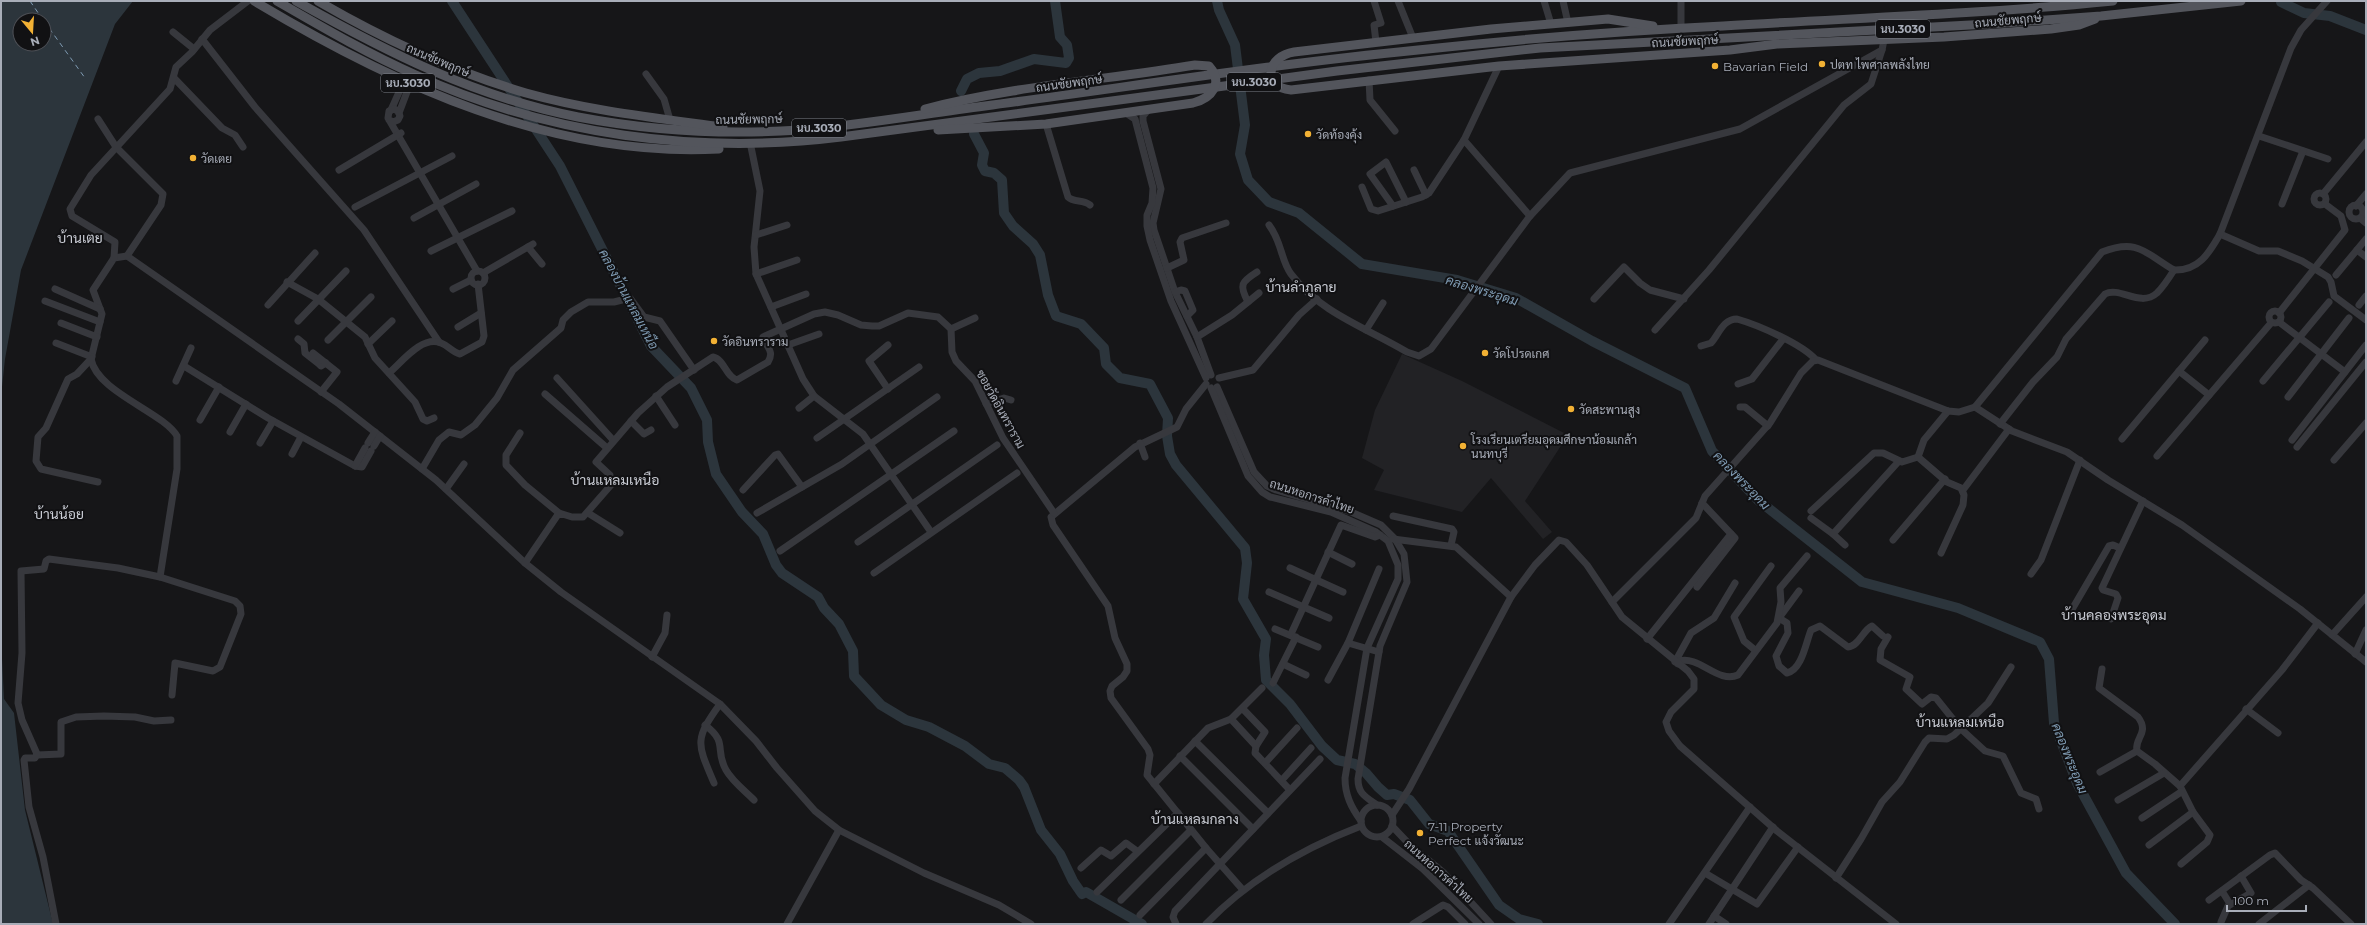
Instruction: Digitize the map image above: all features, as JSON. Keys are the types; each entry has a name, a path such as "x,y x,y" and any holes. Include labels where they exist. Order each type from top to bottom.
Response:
{"main road":[{"name":"ถนนชัยพฤกษ์","path":"254,1 369,65 407,83 461,105 511,121 588,139 676,150 750,147 764,144"},
{"name":"ถนนชัยพฤกษ์","path":"277,1 366,51 416,75 485,102 567,124 669,141 764,144 815,141 1412,62 1540,48 1989,24 2101,16 2241,1"},
{"name":"ถนนชัยพฤกษ์","path":"296,1 368,41 441,76 508,99 578,117 663,130 750,132 801,130 1411,50 1661,29 1980,13 2113,1"},
{"name":"ถนนชัยพฤกษ์","path":"318,1 379,35 439,63 521,91 588,107 750,132"},
{"name":"ถนนชัยพฤกษ์","path":"1661,29 1652,26 1608,19 1413,38 1284,54 1272,64 1270,71 1273,80 1277,84 1291,90 1499,66 1730,50 1778,44 1884,40 2051,29 2079,25 2101,16"},
{"path":"369,65 382,66 386,64 391,56 388,43 379,35"},
{"path":"1705,39 1778,44"},
{"path":"887,119 953,102 1088,80 1195,65 1209,66 1215,72 1217,81 1216,87 1203,100 1193,104 1046,124 889,131"}],"street":[{"path":"98,482 41,469 36,461 38,437 46,428 68,379 79,373 92,358 100,322 100,308 93,290 114,258 115,242 74,218 69,211 91,175 170,88 176,67 213,27 248,1"},
{"path":"1374,1 1381,23 1374,25 1376,42"},
{"path":"1398,1 1413,38"},
{"path":"1544,1 1551,24"},
{"path":"1563,1 1568,23"},
{"path":"1681,1 1681,28"},
{"path":"1701,346 1706,346 1711,343 1722,327 1730,319 1745,322 1783,339 1807,352 1816,360 1948,411 1959,412 1975,407 2102,252 2123,246 2133,246 2174,270 2193,267 2210,253 2220,234 2259,136 2291,48 2305,25 2327,1"},
{"path":"173,32 194,49"},
{"path":"202,39 255,107 364,230 439,342 454,353 460,354 482,342 484,336 478,284"},
{"path":"1655,330 1684,299 1844,105 1871,84 1884,40"},
{"path":"1269,225 1280,242 1292,275 1317,299 1340,317 1407,352 1419,356 1431,349 1488,275 1530,216 1570,173 1740,129 1882,50"},
{"path":"1362,187 1371,209 1375,211 1383,211 1393,206 1426,196 1464,140 1499,66"},
{"path":"646,74 664,99 671,120"},
{"path":"174,78 222,128 235,135 243,147"},
{"path":"1369,80 1370,100 1395,131"},
{"path":"407,83 392,110 388,113 389,120 400,136 438,205 480,272 484,280 478,284"},
{"path":"400,136 398,117 407,83"},
{"path":"392,110 398,117"},
{"name":"ถนนหอการค้าไทย","path":"1148,110 1143,116 1143,121 1151,165 1153,188 1152,203 1147,215 1147,226 1150,240 1171,301 1254,472 1267,486 1352,512 1381,525 1395,539 1404,554 1407,582 1403,596 1384,634 1379,652 1358,779 1358,789 1362,795 1377,805"},
{"name":"ถนนหอการค้าไทย","path":"1126,113 1135,119 1161,189 1153,223 1175,292 1198,337 1210,382 1248,476 1262,492 1270,497 1309,505 1345,518 1380,535 1388,541"},
{"path":"389,120 393,122 398,117"},
{"path":"98,119 116,147 163,194 161,205 127,256"},
{"path":"1046,124 1068,197 1071,200 1085,201 1090,205"},
{"path":"338,170 400,136"},
{"path":"2259,136 2328,159"},
{"path":"1464,140 1530,216"},
{"path":"2325,204 2319,206 2314,201 2316,195 2323,194 2366,142"},
{"path":"750,147 760,191 756,235 756,274 788,345 814,396 852,424 871,444 931,532"},
{"path":"2282,204 2303,151"},
{"path":"355,207 452,156"},
{"path":"1393,206 1370,174 1386,162 1406,202"},
{"path":"1414,170 1426,196"},
{"path":"414,218 476,184"},
{"path":"2323,194 2327,199 2325,204"},
{"path":"2366,194 2356,206 2351,207 2349,213 2353,218 2360,218 2366,223"},
{"path":"2279,313 2346,230 2341,216 2325,204"},
{"path":"2356,206 2362,210 2360,218"},
{"path":"431,251 457,236 512,212"},
{"path":"1167,268 1184,260 1180,242 1182,238 1226,222"},
{"path":"756,235 787,225"},
{"path":"2220,234 2259,251 2278,251 2316,269 2328,277 2334,296 2366,320"},
{"path":"2336,275 2366,239"},
{"path":"453,289 471,280 473,273 480,272 531,245 542,264"},
{"path":"2356,250 2366,257"},
{"path":"268,304 315,253"},
{"path":"114,258 127,256 321,392 422,469 446,489 525,563 561,592 720,704 756,741 777,768 815,811 839,830 924,874 999,905 1031,924"},
{"path":"756,274 797,260"},
{"path":"1594,299 1624,267 1640,283 1650,290 1684,299"},
{"path":"2000,424 2033,382 2057,357 2066,339 2104,294 2111,291 2133,298 2149,297 2157,293 2174,270"},
{"path":"298,321 346,271"},
{"path":"1248,302 1242,287 1243,283 1257,272"},
{"path":"471,280 478,284"},
{"path":"287,282 318,300 360,332 375,358 415,402 423,419 427,421 434,418"},
{"path":"55,289 100,308"},
{"path":"1198,337 1232,315 1259,293"},
{"path":"771,307 806,294"},
{"path":"2359,305 2366,296"},
{"path":"328,340 344,321 371,297"},
{"path":"422,469 439,440 448,432 461,434 475,425 497,398 513,370 561,328 563,320 571,312 590,301 627,299 644,317 660,321 694,370"},
{"path":"1243,890 1191,830 1154,784 1147,772 1150,755 1148,748 1111,698 1110,691 1112,686 1127,671 1127,664 1115,638 1108,606 1053,525 1052,517 1054,513 1140,443 1177,427 1186,409 1210,382 1219,378 1253,370 1300,315 1317,299"},
{"path":"45,301 100,322"},
{"path":"2264,382 2328,302"},
{"path":"1366,330 1383,303"},
{"path":"2271,323 2268,317 2270,313 2275,311 2279,313"},
{"path":"458,327 481,312"},
{"path":"520,434 506,455 506,465 525,485 559,513 578,518 588,513 612,481 610,475 596,462 607,448 630,421 656,396 708,359 715,357 728,374 738,380 768,362 772,352 764,337 814,314 826,312 838,315 861,325 872,326 879,326 908,313 938,317 951,329 975,318"},
{"path":"2279,313 2281,316 2279,322"},
{"path":"2288,397 2349,318"},
{"path":"368,344 392,321"},
{"path":"2156,456 2271,323 2279,322 2345,372"},
{"path":"61,323 97,337"},
{"name":"ซอยวัดอินทราราม","path":"951,329 954,357 975,381 1003,438 1054,513"},
{"path":"788,345 819,334"},
{"path":"298,339 304,344 305,353 321,366 326,362"},
{"path":"1738,384 1752,379 1783,339"},
{"path":"2122,439 2205,340"},
{"path":"389,373 418,347 426,342 439,342"},
{"path":"56,343 92,358 97,370 113,387 165,424 177,436 177,470 160,578"},
{"path":"888,345 868,361 888,389"},
{"path":"2292,440 2366,345"},
{"path":"176,381 191,348"},
{"path":"313,353 337,372 321,392"},
{"path":"1612,602 1696,518 1704,496 1768,426 1806,366 1816,360"},
{"path":"2297,447 2366,362"},
{"path":"184,366 273,421 357,467 377,434"},
{"path":"817,438 919,367"},
{"path":"2179,371 2209,395"},
{"path":"557,378 614,440"},
{"path":"200,420 218,387"},
{"path":"545,394 607,448"},
{"path":"656,396 675,425"},
{"path":"799,408 814,396"},
{"path":"757,513 842,464 938,397"},
{"path":"986,404 1004,398 1011,400"},
{"path":"230,432 246,404"},
{"path":"1740,407 1745,407 1768,426"},
{"path":"1975,407 2009,429 2061,450 2080,460 2182,525 2318,624 2366,662"},
{"path":"1845,545 1811,515 1874,453 1883,453 1899,461 1909,461 1918,457 1924,440 1948,411"},
{"path":"260,443 273,421"},
{"path":"630,421 644,434 651,430"},
{"path":"2334,460 2366,423"},
{"path":"1941,554 1963,505 1963,490 2009,429"},
{"path":"780,551 954,431"},
{"path":"292,454 301,437"},
{"path":"1140,443 1145,456"},
{"path":"858,542 997,445"},
{"path":"744,490 778,454 802,487"},
{"path":"1918,457 1945,479 1963,490"},
{"path":"2031,574 2041,560 2080,460"},
{"path":"1833,534 1899,461"},
{"path":"446,489 464,464"},
{"path":"874,573 1017,473"},
{"path":"1893,540 1945,479"},
{"path":"2111,619 2118,601 2118,596 2103,590 2102,588 2143,501"},
{"path":"1697,587 1735,540 1702,503"},
{"path":"525,563 559,513"},
{"path":"588,513 620,533"},
{"path":"1393,516 1452,529 1454,532 1452,544"},
{"path":"1273,683 1283,664 1302,608 1345,518"},
{"path":"1341,525 1375,537 1380,535"},
{"path":"1647,639 1731,534"},
{"path":"1206,924 1243,890 1284,863 1361,823 1368,808 1377,805 1386,808 1392,815 1392,826 1382,837 1372,837 1361,823 1350,804 1345,788 1345,778 1360,697 1367,648 1398,579 1398,565 1388,541 1395,539 1452,544 1511,597"},
{"path":"1392,815 1400,806 1511,597 1535,565 1559,540 1566,542 1587,564 1622,617 1688,671 1694,679 1694,689 1671,712 1666,722 1669,731 1680,746 1773,827 1896,924"},
{"path":"2067,618 2109,546 2113,545 2120,548"},
{"path":"1328,552 1352,564"},
{"path":"1779,618 1780,588 1807,556"},
{"path":"37,755 18,703 22,653 21,572 44,569 46,561 49,559 118,568 160,578 235,601 240,606 242,611 220,667 213,671 175,663 172,695"},
{"path":"1755,650 1744,641 1734,617 1771,566"},
{"path":"1290,568 1343,592"},
{"path":"1328,680 1348,643 1379,569"},
{"path":"1677,663 1691,633 1714,618 1735,583"},
{"path":"1677,663 1688,659 1727,676 1736,676 1773,629 1779,618 1799,591"},
{"path":"1269,592 1302,608 1329,618"},
{"path":"2332,635 2366,597"},
{"path":"652,657 666,631 667,615"},
{"path":"1779,618 1787,623 1788,633 1776,656 1777,660 1787,673 1793,671 1797,666 1811,630 1816,626 1820,626 1848,647 1855,645 1867,629 1872,626 1885,636 1881,649 1881,662 1910,677 1906,689 1919,703 1923,705 1931,697 1936,698 1960,728 1985,751 2003,756 2021,793 2036,799 2039,809"},
{"path":"2142,818 2181,789 2246,709 2282,670 2318,624"},
{"path":"1275,629 1318,647"},
{"path":"2355,654 2366,630"},
{"path":"1348,643 1379,652"},
{"path":"1283,664 1306,675"},
{"path":"1836,878 1882,802 1900,782 1925,742 1929,738 1935,737 1947,739 1960,728 1988,703 2011,667"},
{"path":"2102,669 2099,688 2138,717 2142,724 2143,730 2136,747 2137,751 2181,789 2193,812 2210,837 2181,864"},
{"path":"1154,784 1208,728 1231,719 1262,688"},
{"path":"1360,697 1372,698"},
{"path":"714,783 702,751 701,730 720,704"},
{"path":"1243,708 1265,732 1256,746 1255,753 1289,789"},
{"path":"2246,709 2278,733"},
{"path":"56,924 43,857 28,800 24,760 35,758 37,755 61,754 62,722 67,718 104,716 135,717 154,721 171,720"},
{"path":"1231,719 1256,746"},
{"path":"705,725 715,732 720,741 722,759 726,770 754,800"},
{"path":"1265,763 1297,728"},
{"path":"1195,741 1267,812"},
{"path":"1282,780 1311,748"},
{"path":"2100,772 2137,751"},
{"path":"1180,756 1253,829"},
{"path":"1176,924 1173,917 1175,911 1221,865 1267,812 1320,758"},
{"path":"2118,800 2164,773"},
{"path":"1669,924 1750,807"},
{"path":"2149,845 2193,812"},
{"path":"1097,892 1137,851 1178,813"},
{"name":"ถนนหอการค้าไทย","path":"1392,826 1410,845 1454,884 1491,924"},
{"path":"1709,924 1773,827"},
{"path":"787,924 839,830"},
{"path":"1121,900 1191,830"},
{"name":"ถนนหอการค้าไทย","path":"1382,837 1423,869 1479,924"},
{"path":"1081,868 1101,850 1111,856 1126,843 1137,851"},
{"path":"1705,873 1757,904 1798,847"},
{"path":"1140,915 1206,848"},
{"path":"2210,900 2270,855 2275,854 2351,924"},
{"path":"2221,922 2230,904 2250,893 2241,876"},
{"path":"1446,891 1454,884"},
{"path":"2259,924 2309,885"},
{"path":"2222,891 2230,904"},
{"path":"1413,924 1443,905 1448,907 1465,924"},
{"path":"1714,916 1726,924"}],"shaded area":[{"path":"1,1 133,1 115,24 21,270 5,359 1,396"},
{"name":"โรงเรียนเตรียมอุดมศึกษาน้อมเกล้า นนทบุรี","path":"1402,354 1462,381 1568,435 1525,501 1552,532 1543,539 1491,478 1462,512 1374,490 1384,470 1362,458 1375,410"},
{"path":"1,638 4,699 14,713 25,810 53,924 1,924"}],"waterway":[{"name":"คลองบ้านแหลมเหนือ","path":"452,1 560,166 651,346 691,388 707,420 708,442 716,474 742,512 763,534 776,565 782,573 818,597 824,608 839,624 853,651 854,676 881,705 906,720 929,727 965,746 989,764 1005,768 1019,780 1024,787 1041,830 1060,854 1073,881 1082,894 1086,892 1142,924"},
{"path":"961,91 967,79 979,73 1000,71 1034,59 1066,63 1069,58 1067,45 1060,37 1055,1"},
{"name":"คลองพระอุดม","path":"1217,1 1219,10 1235,45 1245,125 1240,154 1248,180 1269,202 1299,213 1362,264 1457,280 1516,298 1592,341 1685,388 1712,451 1758,500 1862,582 1958,608 2040,642 2049,659 2054,723 2077,783 2126,873 2175,924"},
{"path":"2281,2 2304,13 2330,16 2366,30"},
{"path":"974,134 984,153 982,165 985,171 994,173 1002,180 1004,213 1013,226 1033,244 1040,255 1048,295 1056,316 1081,324 1104,348 1106,364 1120,378 1150,384 1168,418 1167,436 1170,454 1176,465 1245,548 1247,563 1243,599 1266,639 1264,655 1266,680 1290,704 1322,746 1337,760 1355,764 1387,795 1394,794 1410,800 1429,824 1448,831 1499,905 1519,919 1538,924"}],"ferry route":[{"path":"30,1 38,12"},
{"path":"52,32 85,78"}],"place":[{"name":"ปตท ไพศาลพลังไทย","path":"1822,64"},
{"name":"Bavarian Field","path":"1715,66"},
{"name":"วัดท้องคุ้ง","path":"1308,134"},
{"name":"วัดเตย","path":"193,158"},
{"name":"วัดอินทราราม","path":"714,341"},
{"name":"วัดโปรดเกศ","path":"1485,353"},
{"name":"วัดสะพานสูง","path":"1571,409"},
{"name":"โรงเรียนเตรียมอุดมศึกษาน้อมเกล้า นนทบุรี","path":"1463,446"},
{"name":"7-11 Property Perfect แจ้งวัฒนะ","path":"1420,833"}],"district":[{"name":"บ้านเตย","path":"80,238"},
{"name":"บ้านลำภูลาย","path":"1301,287"},
{"name":"บ้านแหลมเหนือ","path":"615,480"},
{"name":"บ้านน้อย","path":"59,514"},
{"name":"บ้านคลองพระอุดม","path":"2114,615"},
{"name":"บ้านแหลมเหนือ","path":"1960,722"},
{"name":"บ้านแหลมกลาง","path":"1195,819"}]}
